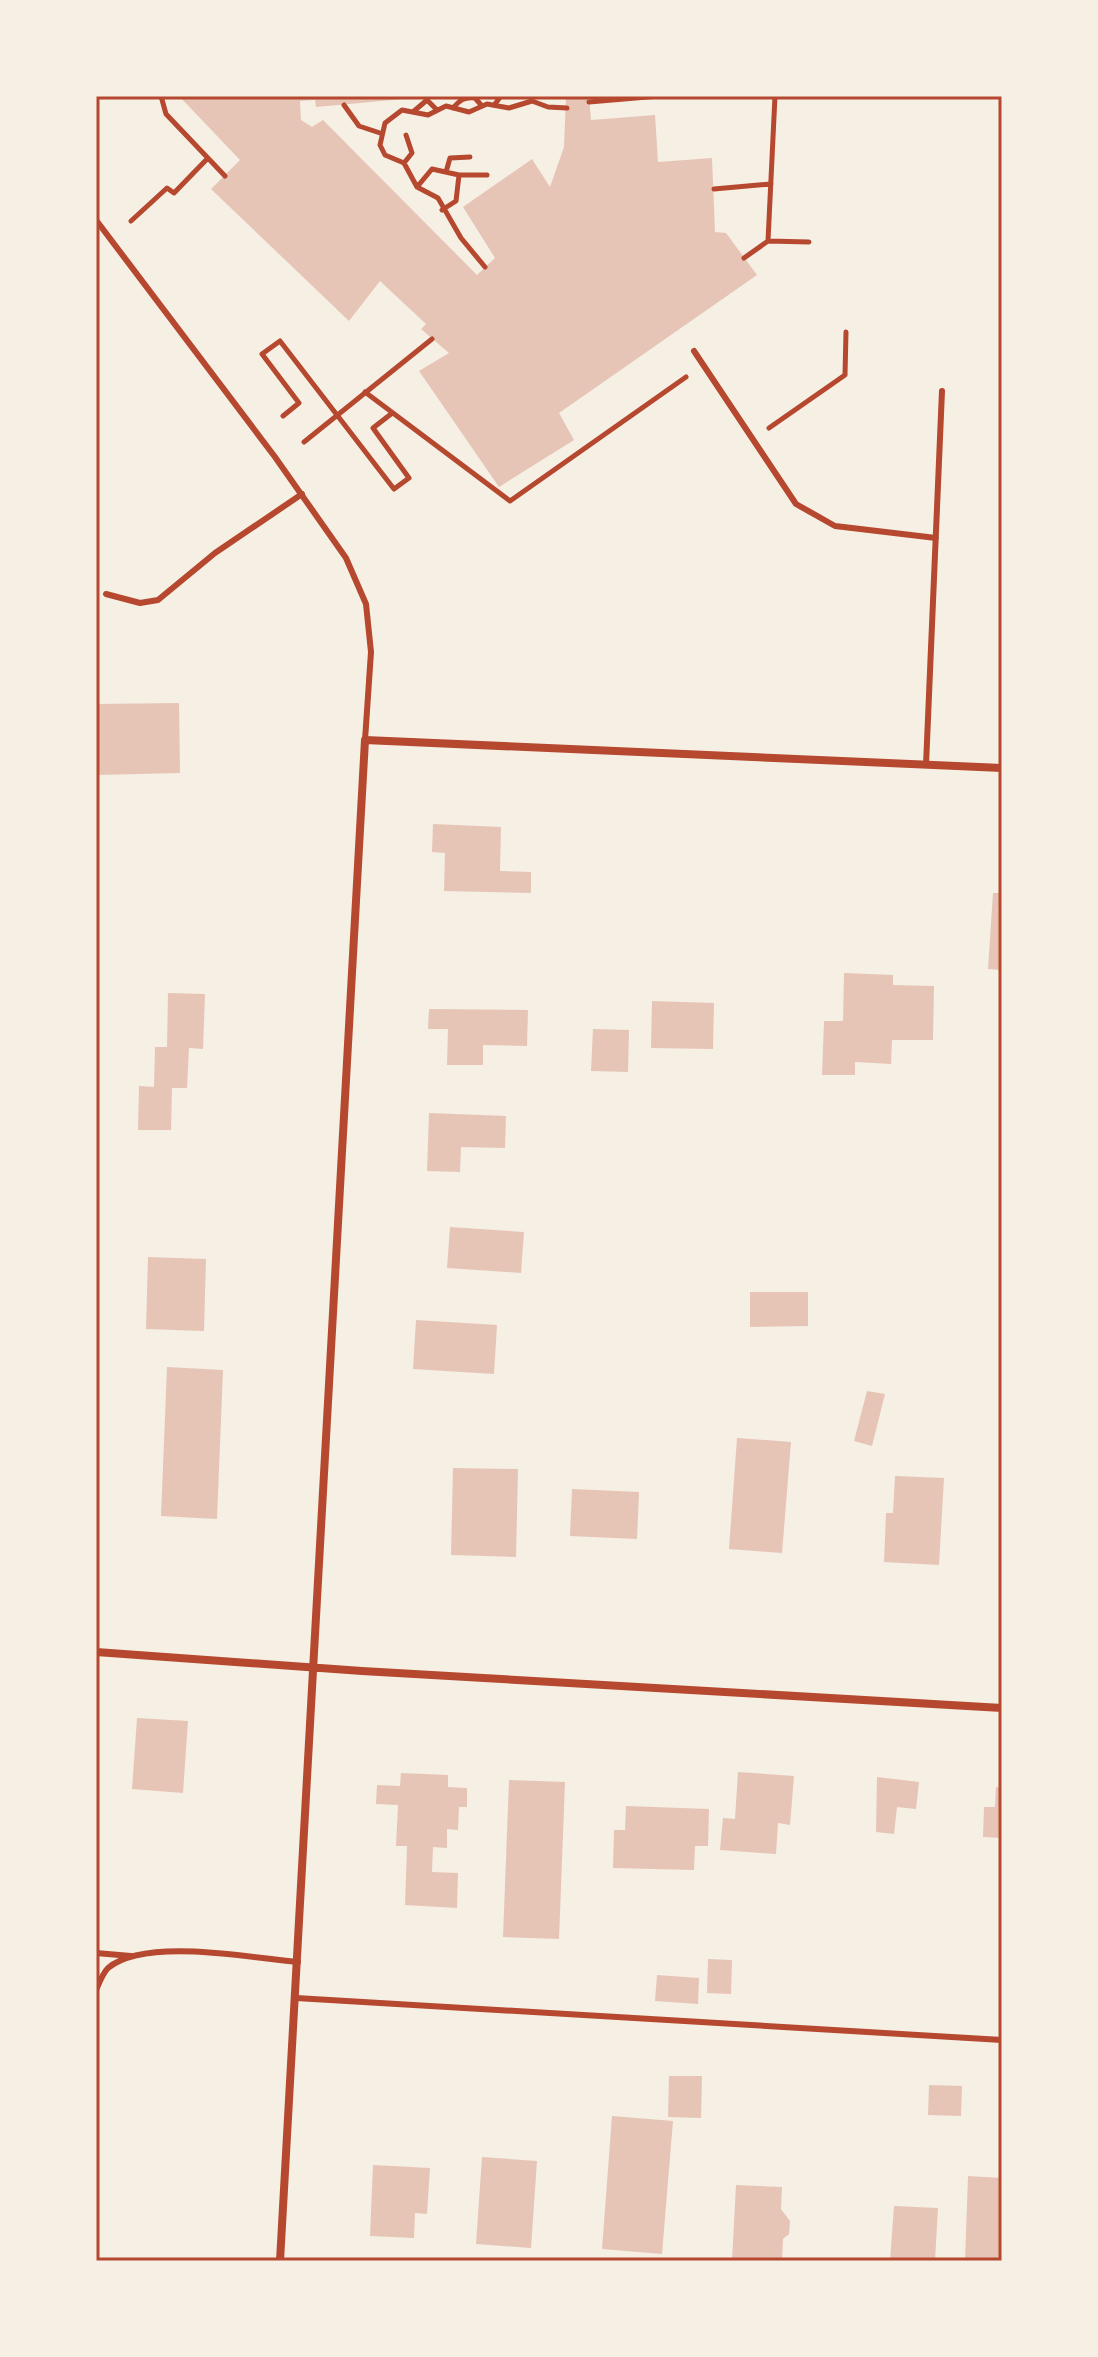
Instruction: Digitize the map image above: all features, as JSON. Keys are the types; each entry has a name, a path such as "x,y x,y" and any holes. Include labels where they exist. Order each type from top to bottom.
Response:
{"street":[{"path":"280,2261 365,740 1002,768"},
{"path":"96,1652 315,1669 1002,1708"}],"lane":[{"path":"96,220 302,494 346,558 366,604 371,652 365,740"},
{"path":"694,351 796,504 835,526 936,538"},
{"path":"926,765 942,391"},
{"path":"106,594 140,603 158,600 215,553 302,494"},
{"path":"96,1953 131,1956 167,1952 298,1962"},
{"path":"96,1990 106,1969 131,1956"},
{"path":"296,1998 1002,2040"}],"path":[{"path":"161,96 166,114 225,176"},
{"path":"495,104 501,96"},
{"path":"589,102 659,96"},
{"path":"768,241 775,96"},
{"path":"453,108 469,97 482,106"},
{"path":"515,97 520,104"},
{"path":"414,111 427,100 437,110"},
{"path":"485,267 442,210 438,198 417,187 404,163 385,155 380,145 380,133 392,114 414,111 428,115 453,108 469,112 482,106 495,104 509,108 532,101 548,107 567,108"},
{"path":"344,105 359,126 380,133"},
{"path":"404,163 412,153 406,135"},
{"path":"446,172 450,158 470,157"},
{"path":"131,221 167,188 174,193 208,158"},
{"path":"417,187 432,169 459,175 487,175"},
{"path":"442,210 456,201 459,175"},
{"path":"714,189 771,184"},
{"path":"744,258 768,241 809,242"},
{"path":"754,440 845,375 846,332"},
{"path":"304,442 432,339"},
{"path":"283,416 299,403 262,354 280,341 394,489 409,478 373,428 391,414"},
{"path":"365,392 510,501 703,365"}],"building":[{"path":"179,96 437,96 316,107 315,100 300,101 301,120 312,127 323,120 477,275 495,258 463,207 532,159 550,187 564,147 566,96 589,96 591,120 655,115 658,162 712,158 715,232 726,233 757,275 559,413 574,440 499,487 419,371 449,353 421,329 426,324 380,281 349,321 211,189 240,160"},
{"path":"179,703 180,773 96,775 96,704"},
{"path":"433,824 501,827 500,871 531,872 531,893 444,891 445,853 432,852"},
{"path":"993,893 1002,893 1002,970 988,969"},
{"path":"844,973 893,975 893,985 934,986 933,1040 892,1040 891,1064 855,1062 855,1075 822,1075 824,1021 843,1021"},
{"path":"168,993 205,994 203,1049 189,1048 187,1088 172,1088 171,1130 138,1130 139,1086 154,1087 155,1047 167,1047"},
{"path":"652,1001 714,1003 713,1049 651,1048"},
{"path":"429,1009 528,1010 527,1046 483,1045 483,1065 447,1065 448,1029 428,1029"},
{"path":"593,1029 629,1030 628,1072 591,1071"},
{"path":"429,1113 506,1116 505,1148 461,1147 460,1172 427,1171"},
{"path":"450,1227 524,1232 521,1273 447,1268"},
{"path":"148,1257 206,1259 204,1331 146,1329"},
{"path":"750,1292 808,1292 808,1326 750,1327"},
{"path":"416,1320 497,1325 494,1374 413,1369"},
{"path":"167,1367 223,1370 217,1519 161,1516"},
{"path":"867,1391 885,1394 872,1446 854,1441"},
{"path":"737,1438 791,1442 782,1553 729,1549"},
{"path":"453,1468 518,1469 516,1557 451,1555"},
{"path":"895,1476 944,1478 939,1565 884,1562 886,1513 893,1513"},
{"path":"572,1489 639,1492 637,1539 570,1536"},
{"path":"137,1718 188,1721 183,1793 132,1789"},
{"path":"738,1772 794,1776 790,1825 778,1823 776,1854 720,1850 723,1818 735,1819"},
{"path":"401,1773 448,1775 448,1787 467,1788 467,1807 459,1807 458,1830 447,1829 447,1848 433,1847 432,1872 458,1873 457,1908 405,1905 407,1846 396,1846 398,1805 376,1804 377,1785 400,1786"},
{"path":"877,1777 919,1782 916,1809 897,1807 894,1834 876,1832"},
{"path":"509,1780 565,1782 559,1939 503,1937"},
{"path":"996,1787 1002,1788 1002,1838 983,1837 984,1807 995,1807"},
{"path":"626,1806 709,1809 708,1846 695,1846 694,1870 613,1868 614,1830 625,1830"},
{"path":"708,1959 732,1960 731,1994 707,1993"},
{"path":"657,1975 699,1978 698,2004 655,2001"},
{"path":"669,2076 702,2076 701,2118 668,2117"},
{"path":"929,2085 962,2086 961,2116 928,2115"},
{"path":"612,2116 673,2121 662,2254 602,2249"},
{"path":"482,2157 537,2161 531,2248 476,2244"},
{"path":"373,2165 430,2168 427,2214 415,2213 414,2238 370,2236"},
{"path":"968,2176 1002,2178 1002,2261 965,2261"},
{"path":"736,2185 782,2187 781,2209 790,2221 789,2234 783,2239 782,2261 732,2261"},
{"path":"894,2206 938,2208 935,2261 890,2261"}]}
